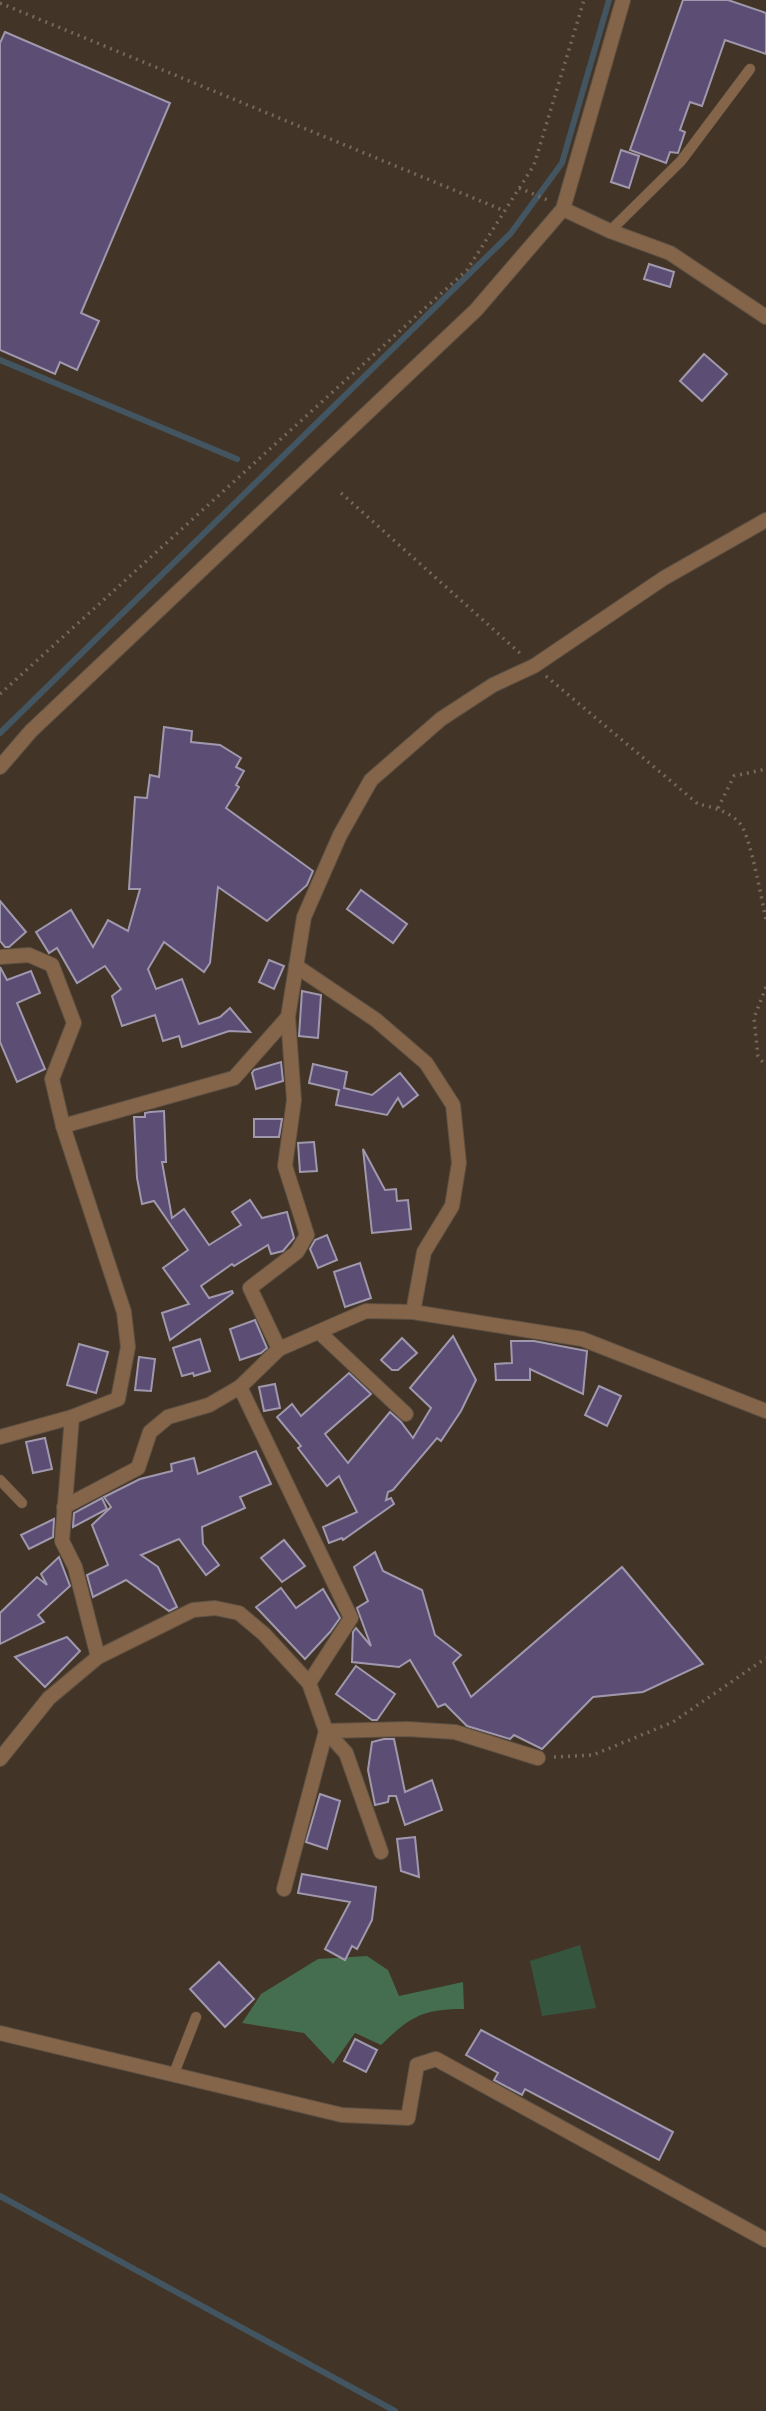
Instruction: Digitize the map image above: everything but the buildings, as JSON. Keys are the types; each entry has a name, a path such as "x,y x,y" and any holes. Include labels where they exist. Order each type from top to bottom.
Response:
{"street":[{"path":"0,767 30,731 476,310 558,206 624,0"},
{"path":"558,206 610,231 670,253 766,317"},
{"path":"279,1349 250,1288 297,1252 307,1235 285,1166 294,1100 288,1017 296,966 304,917 340,835 371,780 441,719 493,685 534,666 664,578 766,520"},
{"path":"0,957 29,955 52,965 74,1023 52,1079 63,1126 124,1312 128,1347 118,1399 72,1417 0,1437"},
{"path":"296,966 376,1020 426,1063 453,1105 459,1163 452,1206 424,1252 412,1312"},
{"path":"63,1126 234,1079 288,1017"},
{"path":"64,1507 138,1468 150,1433 168,1417 209,1405 240,1387 279,1349 366,1311 412,1312 582,1339 766,1411"},
{"path":"319,1332 405,1414"},
{"path":"240,1387 351,1618 309,1683"},
{"path":"72,1417 62,1541 75,1567 98,1657"},
{"path":"0,1759 49,1698 98,1657 193,1610 215,1608 239,1613 264,1634 309,1683 326,1731 346,1753 380,1852"},
{"path":"326,1731 407,1729 455,1732 538,1758"},
{"path":"284,1889 326,1731"},
{"path":"0,2033 342,2115 408,2118 417,2065 436,2059 766,2240"}],"lane":[{"path":"610,231 681,161 750,69"},
{"path":"0,1480 22,1503"},
{"path":"173,2076 196,2017"}],"path":[{"path":"0,694 467,270 534,165 584,0"},
{"path":"0,3 505,211"},
{"path":"519,188 558,206"},
{"path":"341,493 534,666 698,804 718,808 741,825 766,920"},
{"path":"718,808 734,776 766,769"},
{"path":"766,987 754,1018 758,1056 766,1066"},
{"path":"538,1758 593,1755 673,1721 766,1658"}],"green space":[{"path":"580,1945 596,2008 542,2016 530,1961"},
{"path":"367,1956 388,1970 399,1996 463,1982 464,2009 427,2013 409,2021 381,2045 355,2033 333,2064 304,2033 242,2023 261,1994 318,1959"}],"waterway":[{"path":"0,733 511,233 562,163 609,0"},
{"path":"0,360 237,459"},
{"path":"0,2196 395,2411"}]}
